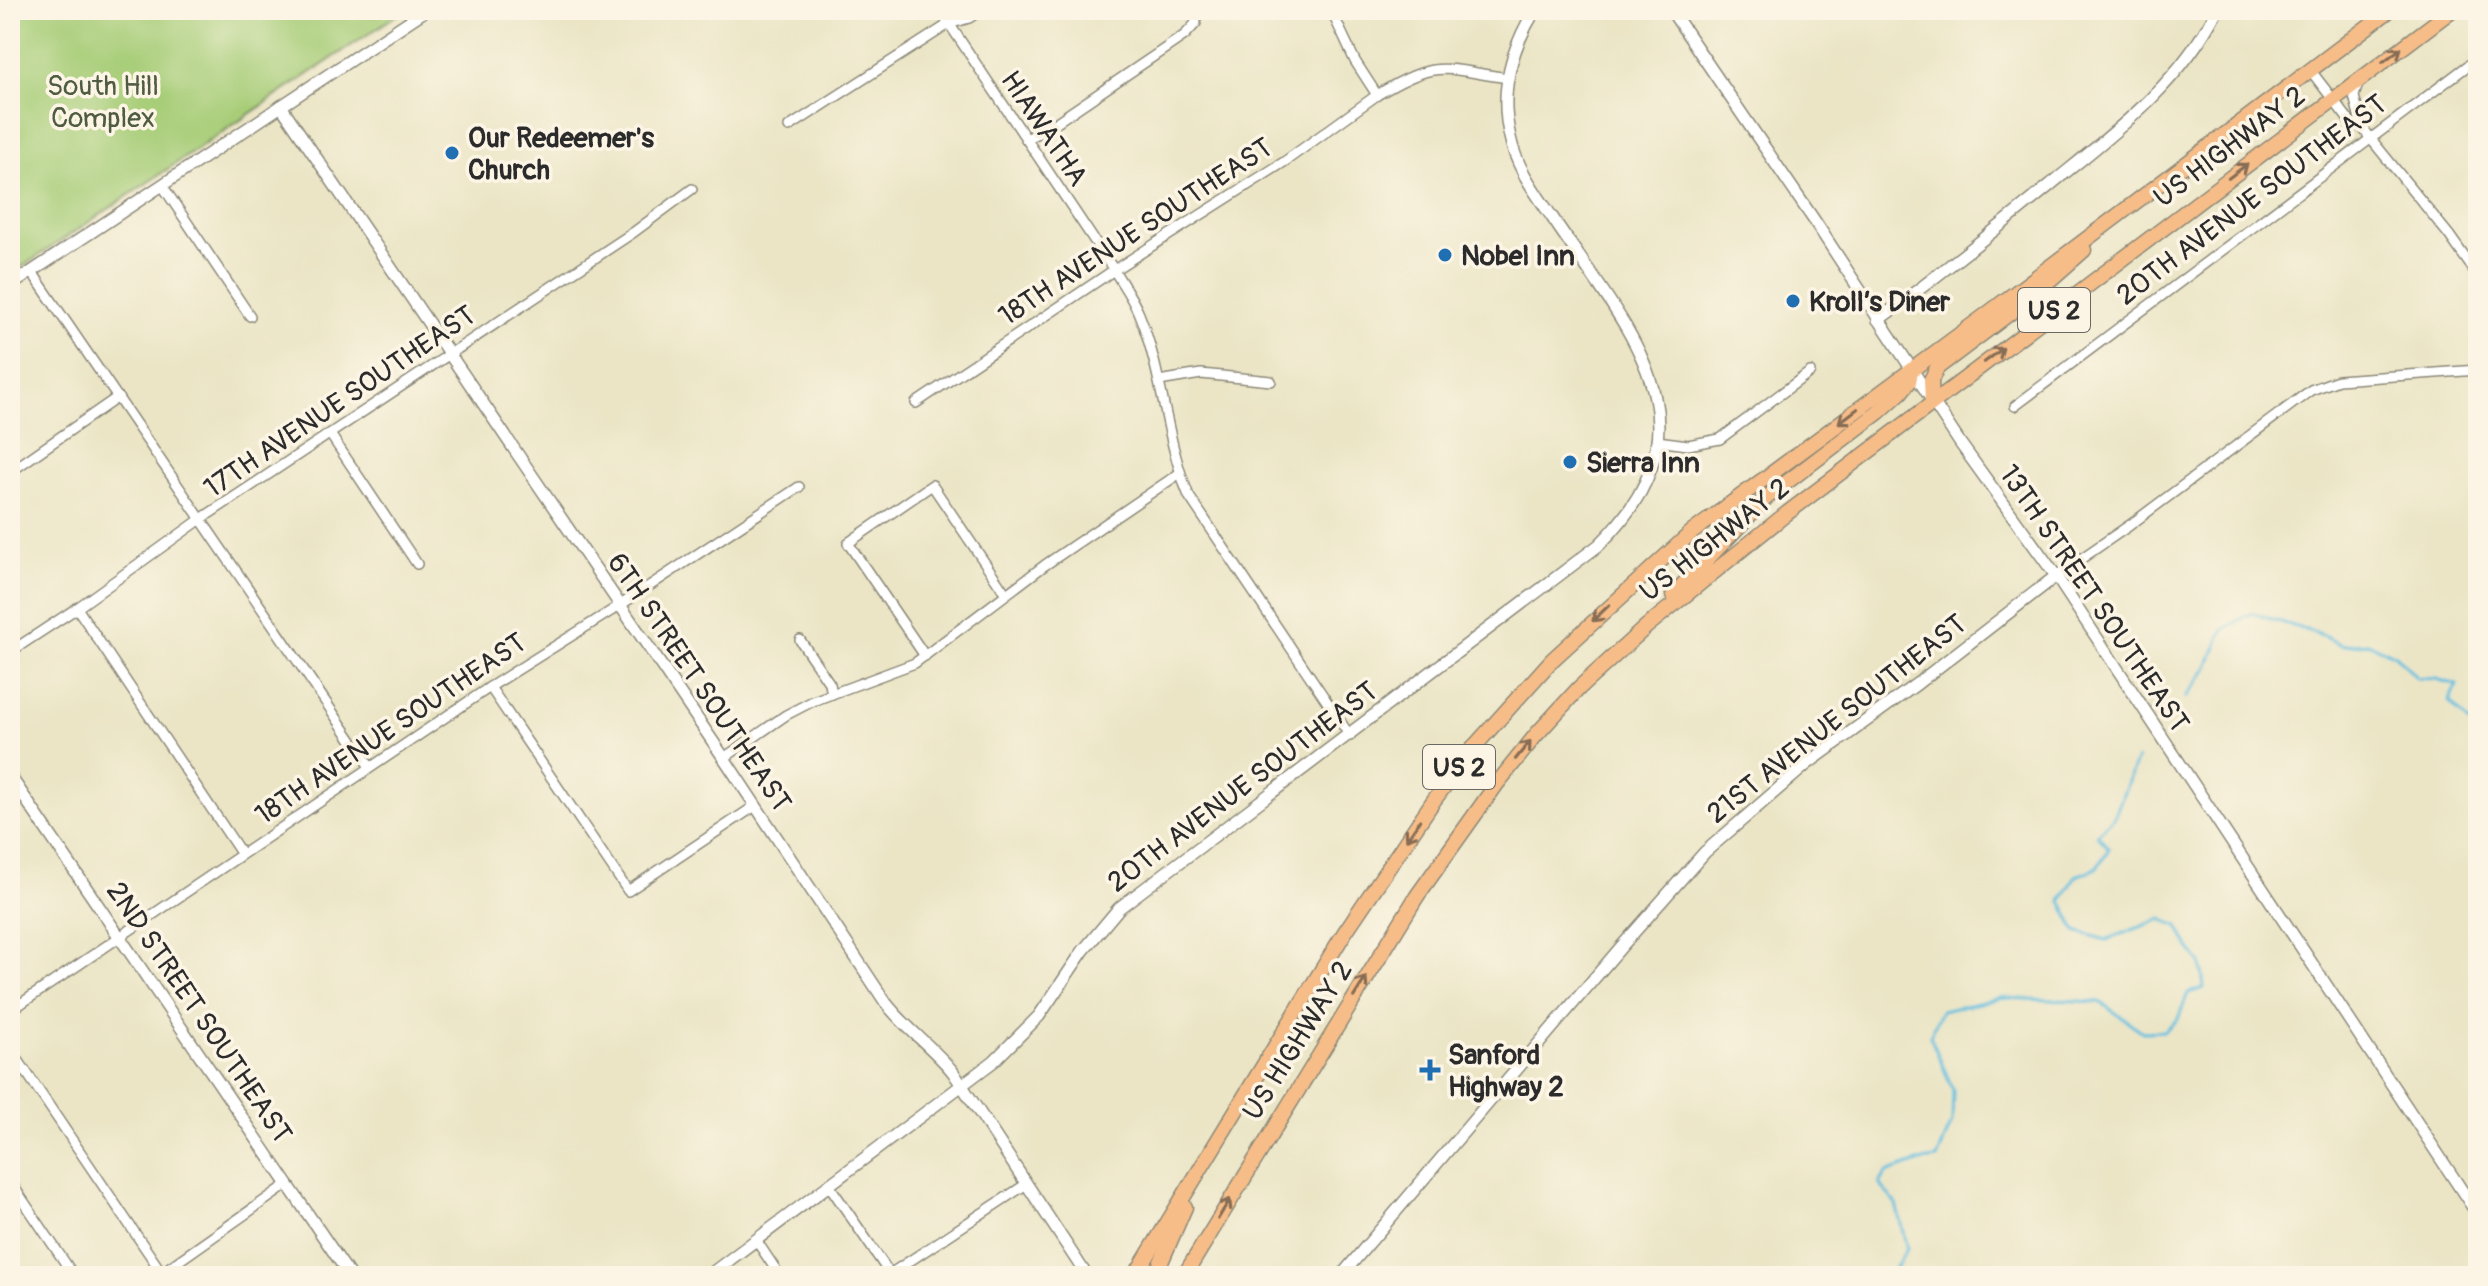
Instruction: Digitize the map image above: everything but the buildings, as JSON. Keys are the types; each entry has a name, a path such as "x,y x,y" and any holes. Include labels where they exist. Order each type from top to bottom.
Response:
{"highway":[{"name":"US HIGHWAY 2","path":"1135,1276 1345,932 1434,800 1473,748 1552,660 1691,533 2390,10"},
{"name":"US HIGHWAY 2","path":"1184,1276 1310,1068 1456,838 1536,735 1579,688 1717,567 2452,10"},
{"path":"1932,403 1931,380 1937,368 2052,279 2146,192"},
{"path":"1647,626 1687,577 1743,520 1766,498 1879,412 1909,382 1911,370"},
{"path":"1155,1276 1217,1142"}],"street":[{"path":"10,286 426,10"},
{"name":"HIAWATHA","path":"940,10 1114,270 1138,312 1159,381 1180,473 1189,496 1350,736"},
{"path":"789,127 949,24 969,18 981,10"},
{"path":"1026,139 1045,130 1185,35 1196,23 1195,10"},
{"path":"1331,10 1355,61 1377,95"},
{"path":"1535,10 1515,49 1508,78 1506,116 1516,159 1638,346 1657,404 1657,441 1688,445 1720,439 1810,372"},
{"name":"13TH STREET SOUTHEAST","path":"1671,10 1814,220 1932,403 2056,576 2478,1215"},
{"path":"1878,320 1998,230 2137,115 2175,74 2208,29 2217,10"},
{"name":"20TH AVENUE SOUTHEAST","path":"2015,406 2478,58"},
{"name":"18TH AVENUE SOUTHEAST","path":"916,403 1114,270 1284,162 1406,77 1424,70 1458,68 1508,78"},
{"path":"2311,71 2352,124 2362,127"},
{"path":"2359,81 2354,96 2362,127 2478,276"},
{"name":"6TH STREET SOUTHEAST","path":"281,106 724,758 886,1003 911,1032 927,1043 963,1087 1087,1276"},
{"path":"162,185 250,316"},
{"name":"17TH AVENUE SOUTHEAST","path":"10,652 201,519 634,232 692,189"},
{"path":"32,272 370,767"},
{"name":"21ST AVENUE SOUTHEAST","path":"1341,1276 1705,852 1807,764 2056,576 2130,525 2311,390 2338,380 2478,370"},
{"path":"1159,381 1201,374 1271,381"},
{"path":"10,472 118,397"},
{"path":"330,434 417,564"},
{"name":"20TH AVENUE SOUTHEAST","path":"708,1276 994,1061 1039,1016 1083,951 1119,908 1599,545 1634,507 1645,487 1657,441"},
{"path":"724,758 786,715 832,694 901,669 925,656 1006,594 1180,473"},
{"path":"925,656 848,543 932,485 1006,594"},
{"name":"18TH AVENUE SOUTHEAST","path":"10,1011 490,687 799,487"},
{"path":"77,608 241,853"},
{"path":"800,640 830,684 832,694"},
{"path":"490,687 628,891 755,806"},
{"name":"2ND STREET SOUTHEAST","path":"10,776 350,1276"},
{"path":"10,1048 160,1274 288,1184"},
{"path":"10,1181 74,1276"},
{"path":"829,1185 889,1275 1025,1185"},
{"path":"756,1240 780,1276"}],"green space":[{"name":"South Hill Complex","path":"10,10 404,10 10,275"}],"waterway":[{"path":"2186,697 2207,669 2226,628 2252,613 2343,645 2368,643 2395,655 2417,678 2457,685 2449,701 2478,732"},
{"path":"1890,1276 1907,1249 1896,1204 1880,1184 1886,1173 1937,1159 1952,1122 1953,1090 1930,1036 1941,1011 2002,998 2100,1002 2143,1032 2164,1031 2178,1019 2188,993 2204,988 2201,963 2178,926 2161,919 2106,940 2076,931 2061,901 2076,876 2097,868 2109,848 2097,835 2114,817 2137,759"}],"place":[{"name":"Our Redeemer's Church","path":"452,153"},
{"name":"Nobel Inn","path":"1445,255"},
{"name":"Kroll’s Diner","path":"1793,301"},
{"name":"Sierra Inn","path":"1570,462"},
{"name":"Sanford Highway 2","path":"1430,1070"}]}
